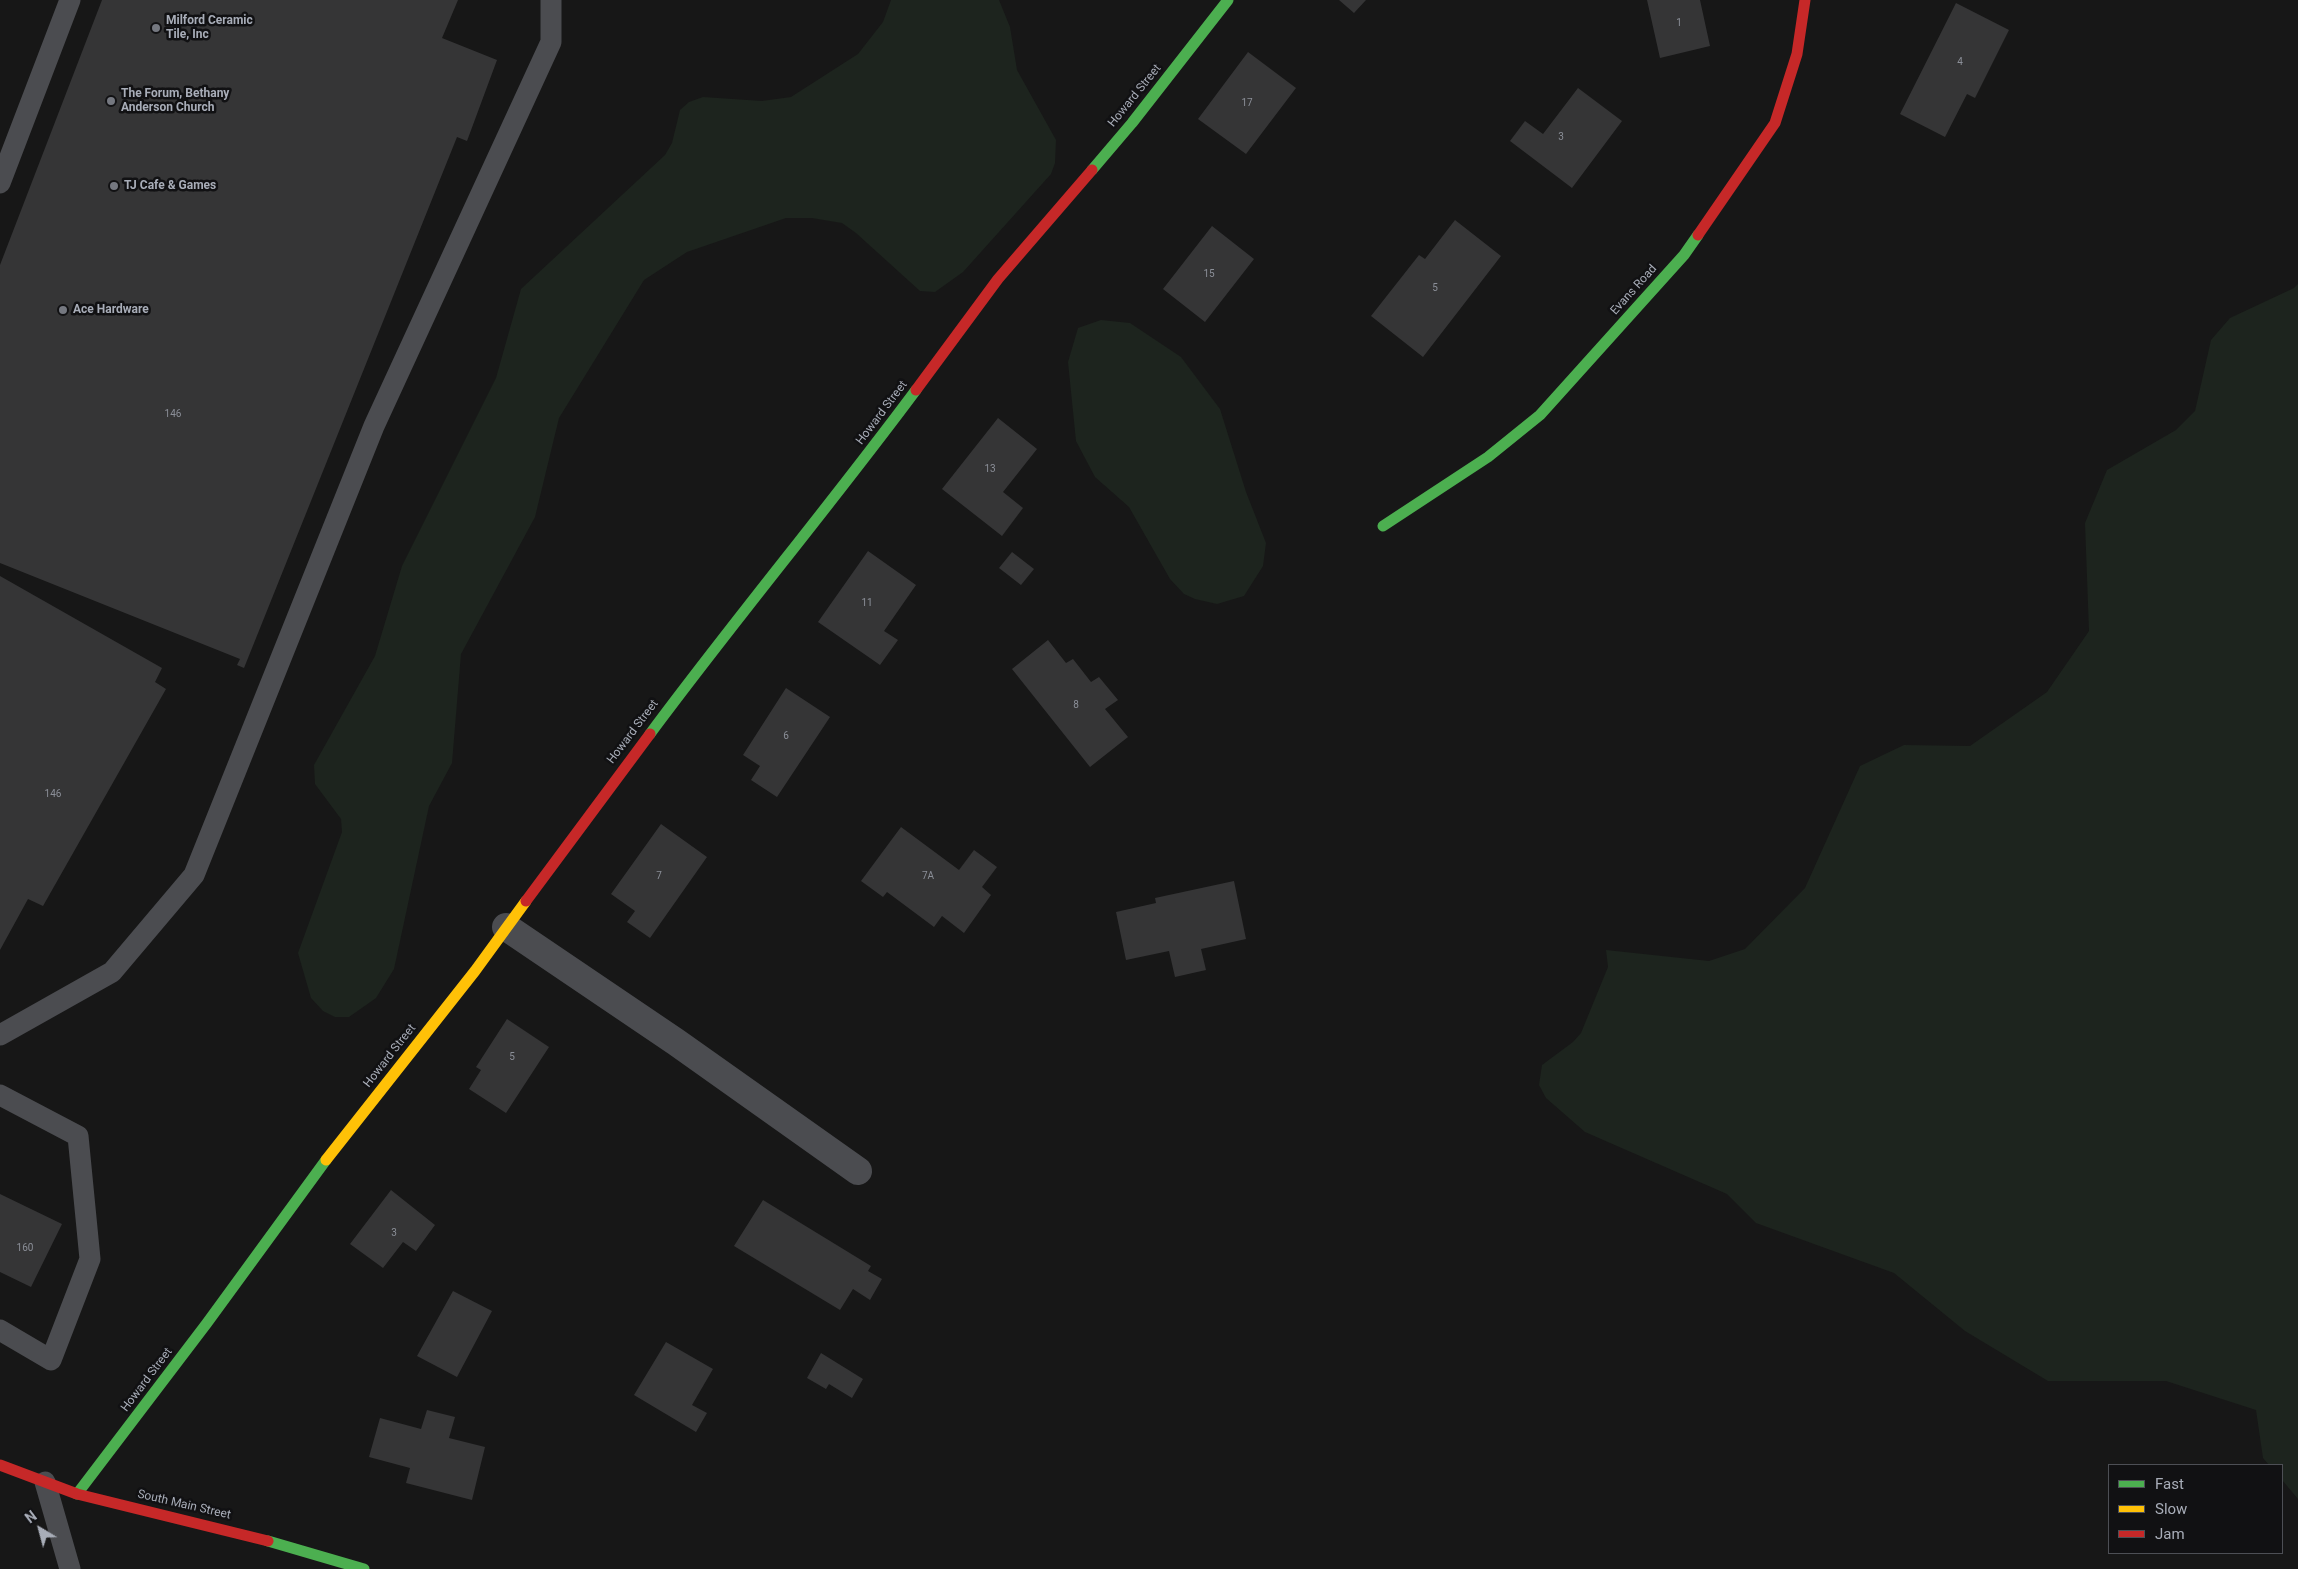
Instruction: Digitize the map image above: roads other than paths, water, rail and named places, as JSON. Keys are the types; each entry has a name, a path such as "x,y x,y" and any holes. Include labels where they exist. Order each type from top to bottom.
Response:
{"street":[{"name":"Howard Street","path":"77,1494 207,1323 333,1150 475,971 698,669 856,472 998,279 1132,123 1228,0"},
{"name":"Evans Road","path":"1384,526 1488,457 1540,415 1684,255 1775,124 1797,54 1805,0"},
{"path":"506,927 676,1042 858,1171"},
{"name":"South Main Street","path":"0,1464 77,1494 241,1533 364,1569"}],"lane":[{"path":"0,183 70,0"},
{"path":"0,1035 112,972 194,875 374,426 551,42 552,0"},
{"path":"0,1095 78,1136 90,1259 51,1360 0,1330"},
{"path":"45,1482 70,1569"}],"place":[{"name":"Milford Ceramic Tile, Inc","path":"156,28"},
{"name":"The Forum, Bethany Anderson Church","path":"111,101"},
{"name":"TJ Cafe & Games","path":"114,186"},
{"name":"Ace Hardware","path":"63,310"}]}
